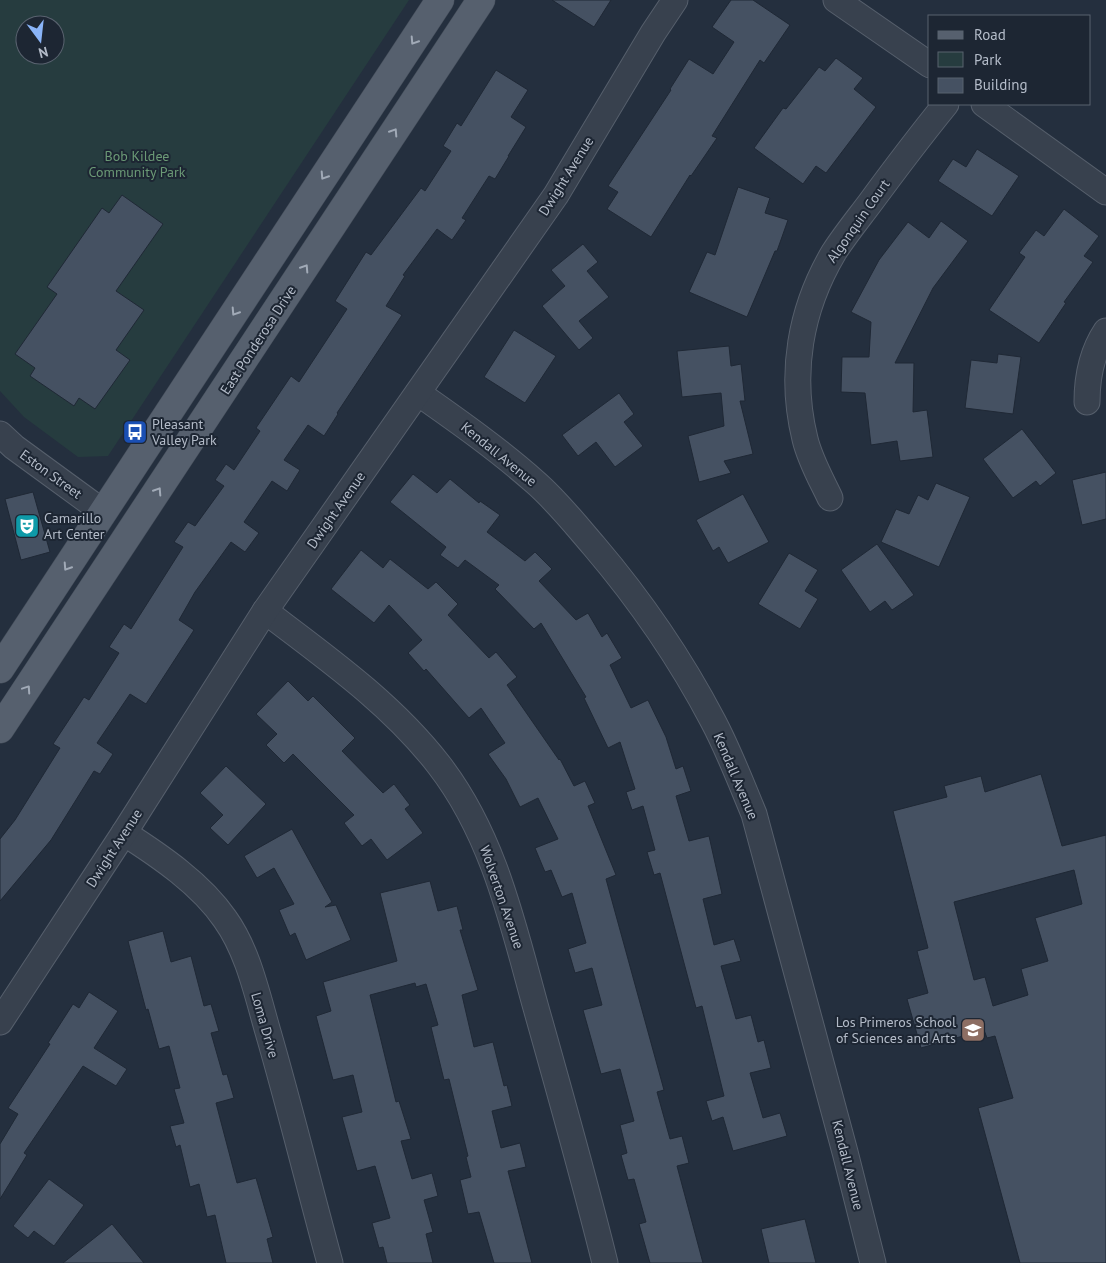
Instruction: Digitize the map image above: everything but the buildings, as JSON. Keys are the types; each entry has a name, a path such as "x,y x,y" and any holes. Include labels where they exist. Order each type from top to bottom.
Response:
{"main road":[{"path":"0,669 440,0"},
{"name":"East Ponderosa Drive","path":"0,729 481,0"},
{"path":"103,512 131,532"}],"street":[{"name":"Dwight Avenue","path":"0,1022 266,611 556,195 653,32 675,0"},
{"path":"836,0 928,64"},
{"name":"Algonquin Court","path":"830,498 813,464 800,416 798,367 805,318 816,287 835,251 900,162 945,105"},
{"path":"985,105 1106,192"},
{"path":"1087,402 1090,369 1097,348 1106,331"},
{"name":"Kendall Avenue","path":"418,393 465,426 536,482 563,510 609,563 639,602 678,659 713,721 754,814 841,1136 873,1263"},
{"name":"Eston Street","path":"0,434 103,512"},
{"name":"Wolverton Avenue","path":"266,611 342,669 394,715 440,766 465,804 493,862 509,911 578,1158 605,1263"},
{"name":"Loma Drive","path":"124,833 151,850 200,890 216,906 235,935 249,969 272,1048 330,1263"}],"green space":[{"name":"Bob Kildee Community Park","path":"0,0 409,0 108,456 78,457 24,417 0,391"}],"place":[{"name":"Pleasant Valley Park","path":"135,432"},
{"name":"Camarillo Art Center","path":"27,526"},
{"name":"Los Primeros School of Sciences and Arts","path":"973,1030"}]}
